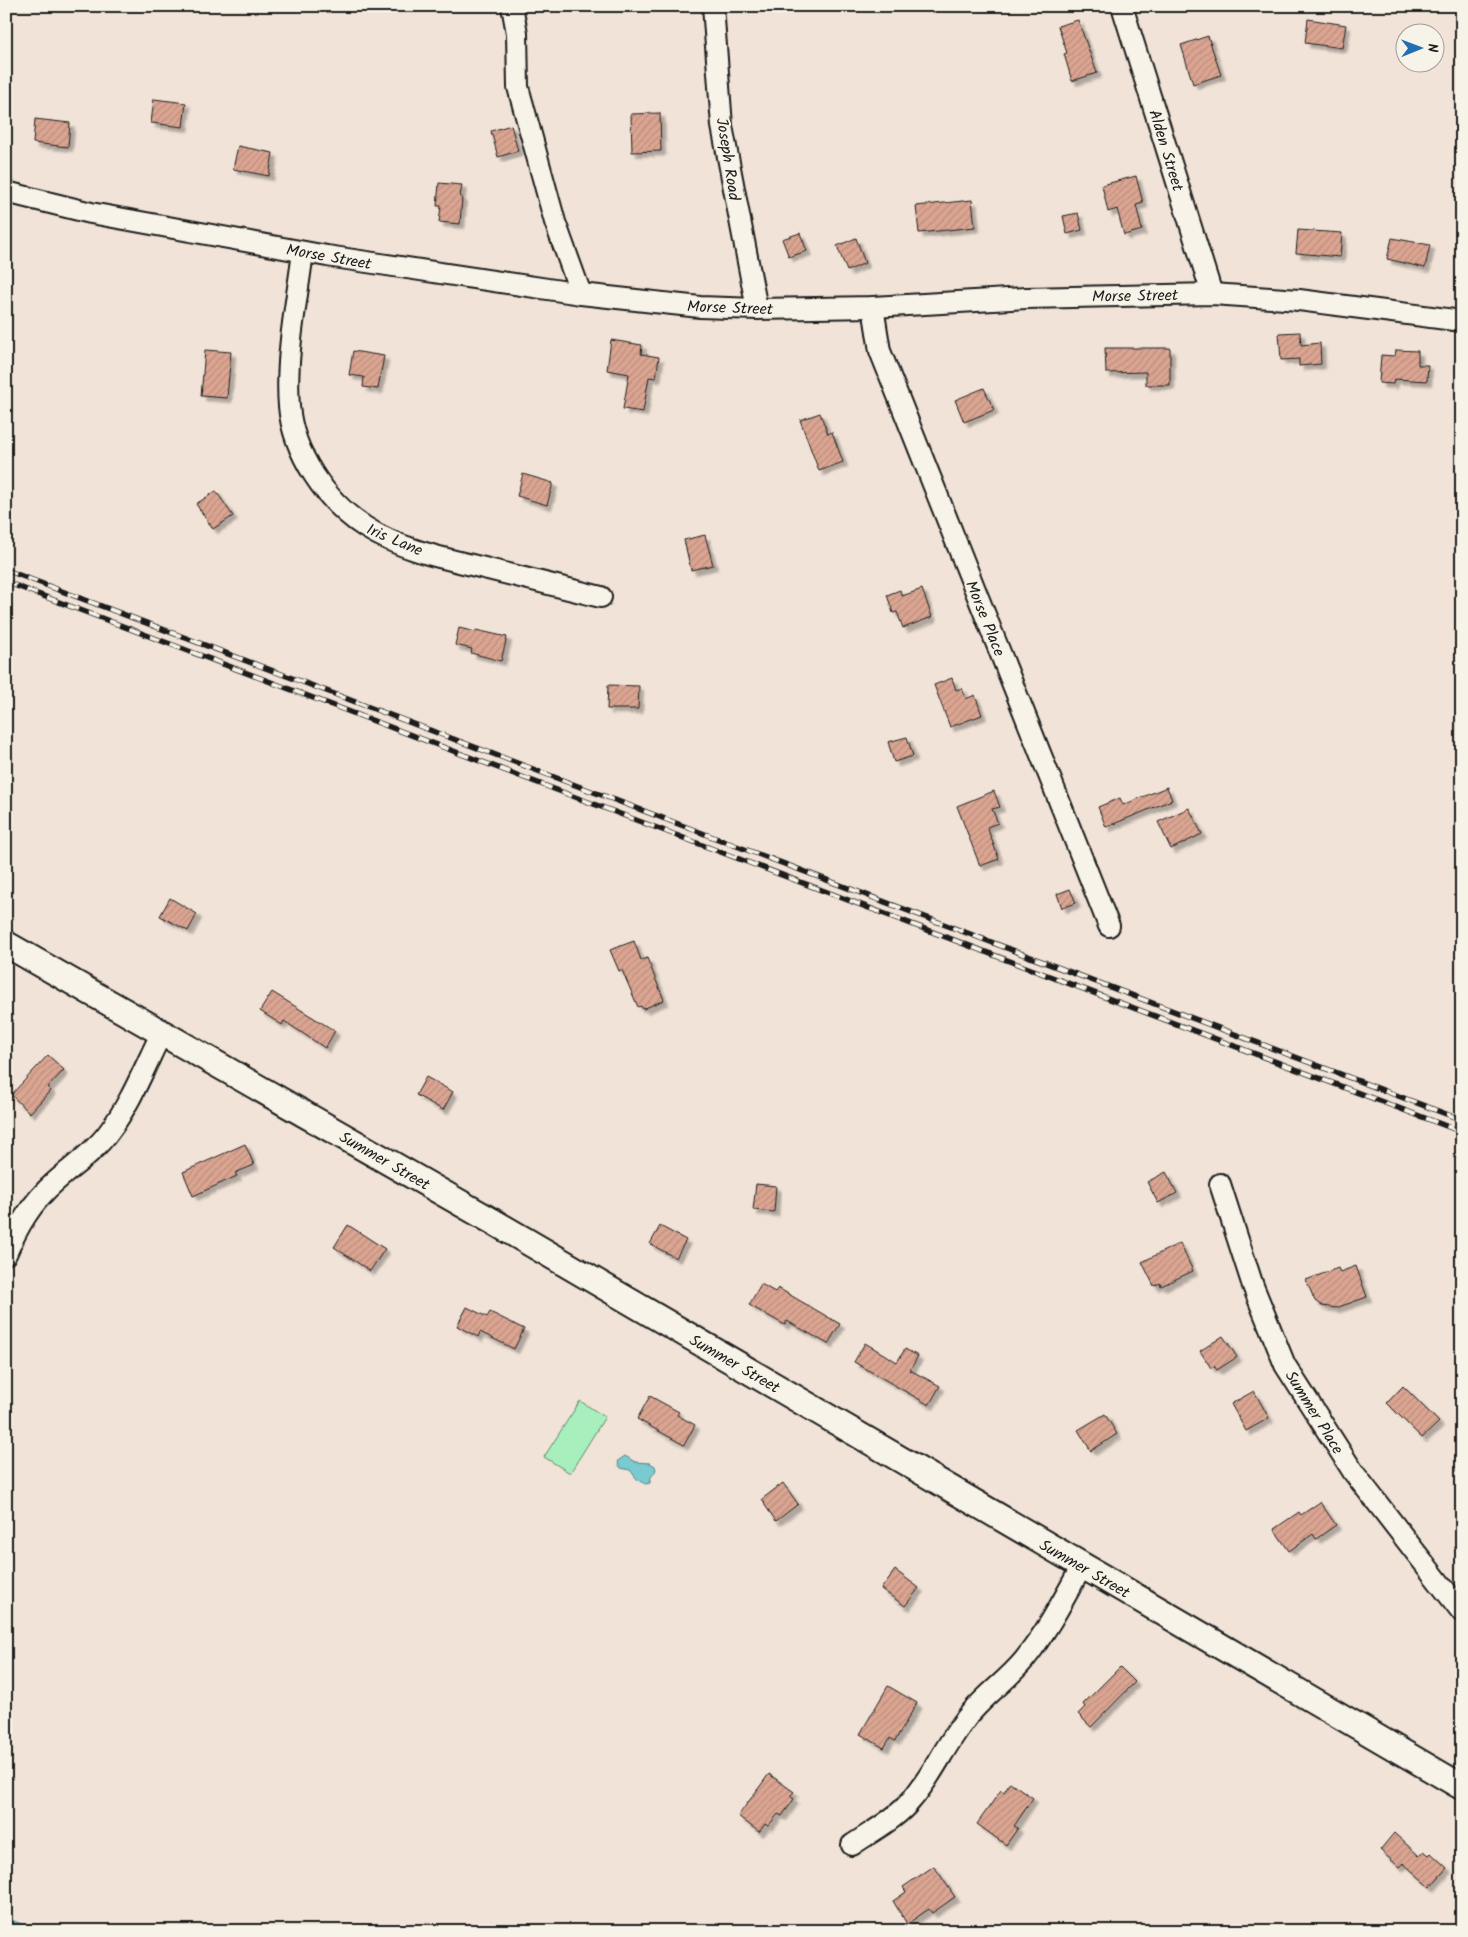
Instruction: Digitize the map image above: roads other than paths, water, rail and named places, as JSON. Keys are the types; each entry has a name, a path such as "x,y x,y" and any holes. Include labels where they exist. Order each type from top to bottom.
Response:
{"main road":[{"name":"Summer Street","path":"6,944 499,1225 1462,1787"}],"street":[{"path":"512,6 517,33 518,87 555,222 581,294"},
{"name":"Joseph Road","path":"713,6 722,126 757,309"},
{"name":"Alden Street","path":"1122,6 1212,294"},
{"name":"Morse Street","path":"6,192 91,213 303,252 581,294 700,307 757,309 873,307 1026,298 1212,294 1299,300 1462,321"},
{"name":"Iris Lane","path":"303,252 289,372 289,407 292,425 308,465 329,496 346,513 366,528 413,548 442,558 601,597"},
{"name":"Morse Place","path":"873,307 880,352 1109,926"},
{"path":"6,1254 14,1235 32,1206 108,1134 162,1032"},
{"name":"Summer Place","path":"1220,1184 1251,1279 1285,1365 1354,1473 1462,1612"},
{"path":"852,1845 888,1822 907,1805 929,1778 965,1720 1023,1661 1041,1638 1082,1566"}],"water":[{"path":"625,1456 635,1462 650,1463 655,1466 656,1470 651,1477 650,1483 646,1484 637,1479 630,1470 621,1468 618,1464 619,1460"},
{"path":"6,1918 40,1931 6,1931"}],"railway":[{"path":"6,570 1462,1120"},
{"path":"6,582 1462,1132"}]}
